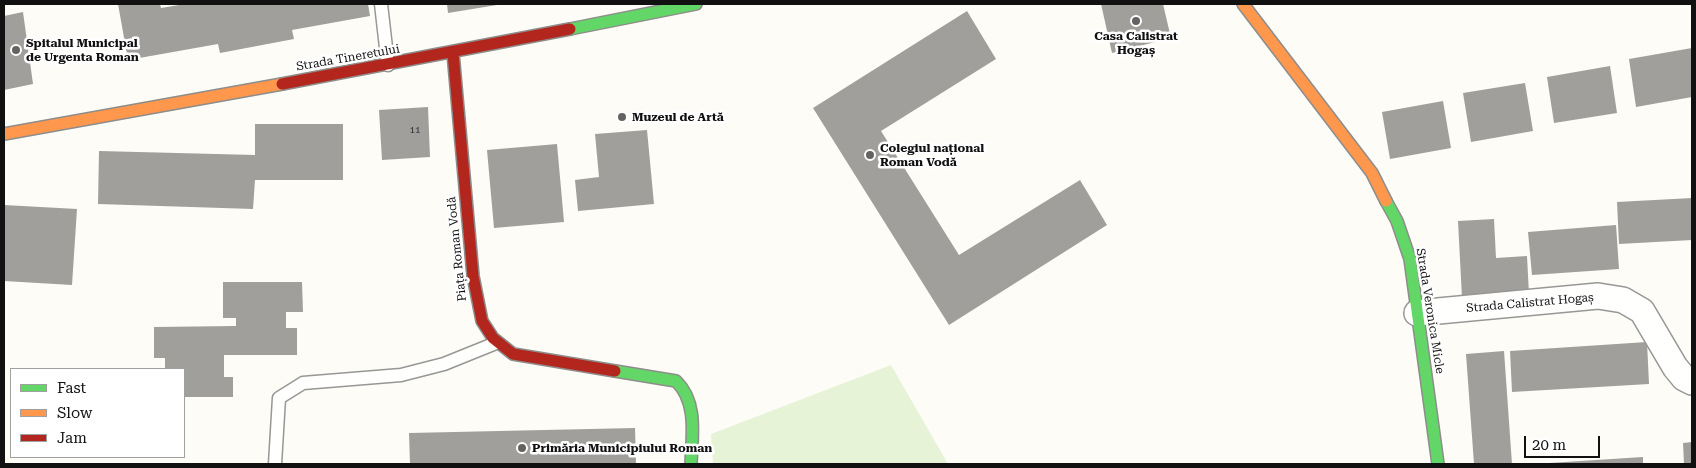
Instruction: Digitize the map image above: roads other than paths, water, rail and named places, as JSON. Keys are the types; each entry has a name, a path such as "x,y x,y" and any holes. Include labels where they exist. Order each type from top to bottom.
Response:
{"street":[{"name":"Strada Tineretului","path":"4,134 453,53 696,4"},
{"name":"Strada Veronica Micle","path":"1242,4 1372,173 1397,221 1410,259 1438,464"},
{"name":"Piața Roman Vodă","path":"453,53 477,308 484,329 496,343 513,354 676,380 684,386 691,406 692,464"},
{"name":"Strada Calistrat Hogaș","path":"1417,314 1598,296 1623,300 1642,311 1675,367 1684,378 1692,382"}],"lane":[{"path":"380,4 388,65"},
{"path":"276,464 279,398 290,390 303,383 401,375 444,364 496,343"}],"place":[{"name":"Casa Calistrat Hogaș","path":"1136,21"},
{"name":"Spitalul Municipal de Urgenta Roman","path":"16,50"},
{"name":"Muzeul de Artă","path":"622,117"},
{"name":"Colegiul național Roman Vodă","path":"870,155"},
{"name":"Primăria Municipiului Roman","path":"522,448"}]}
